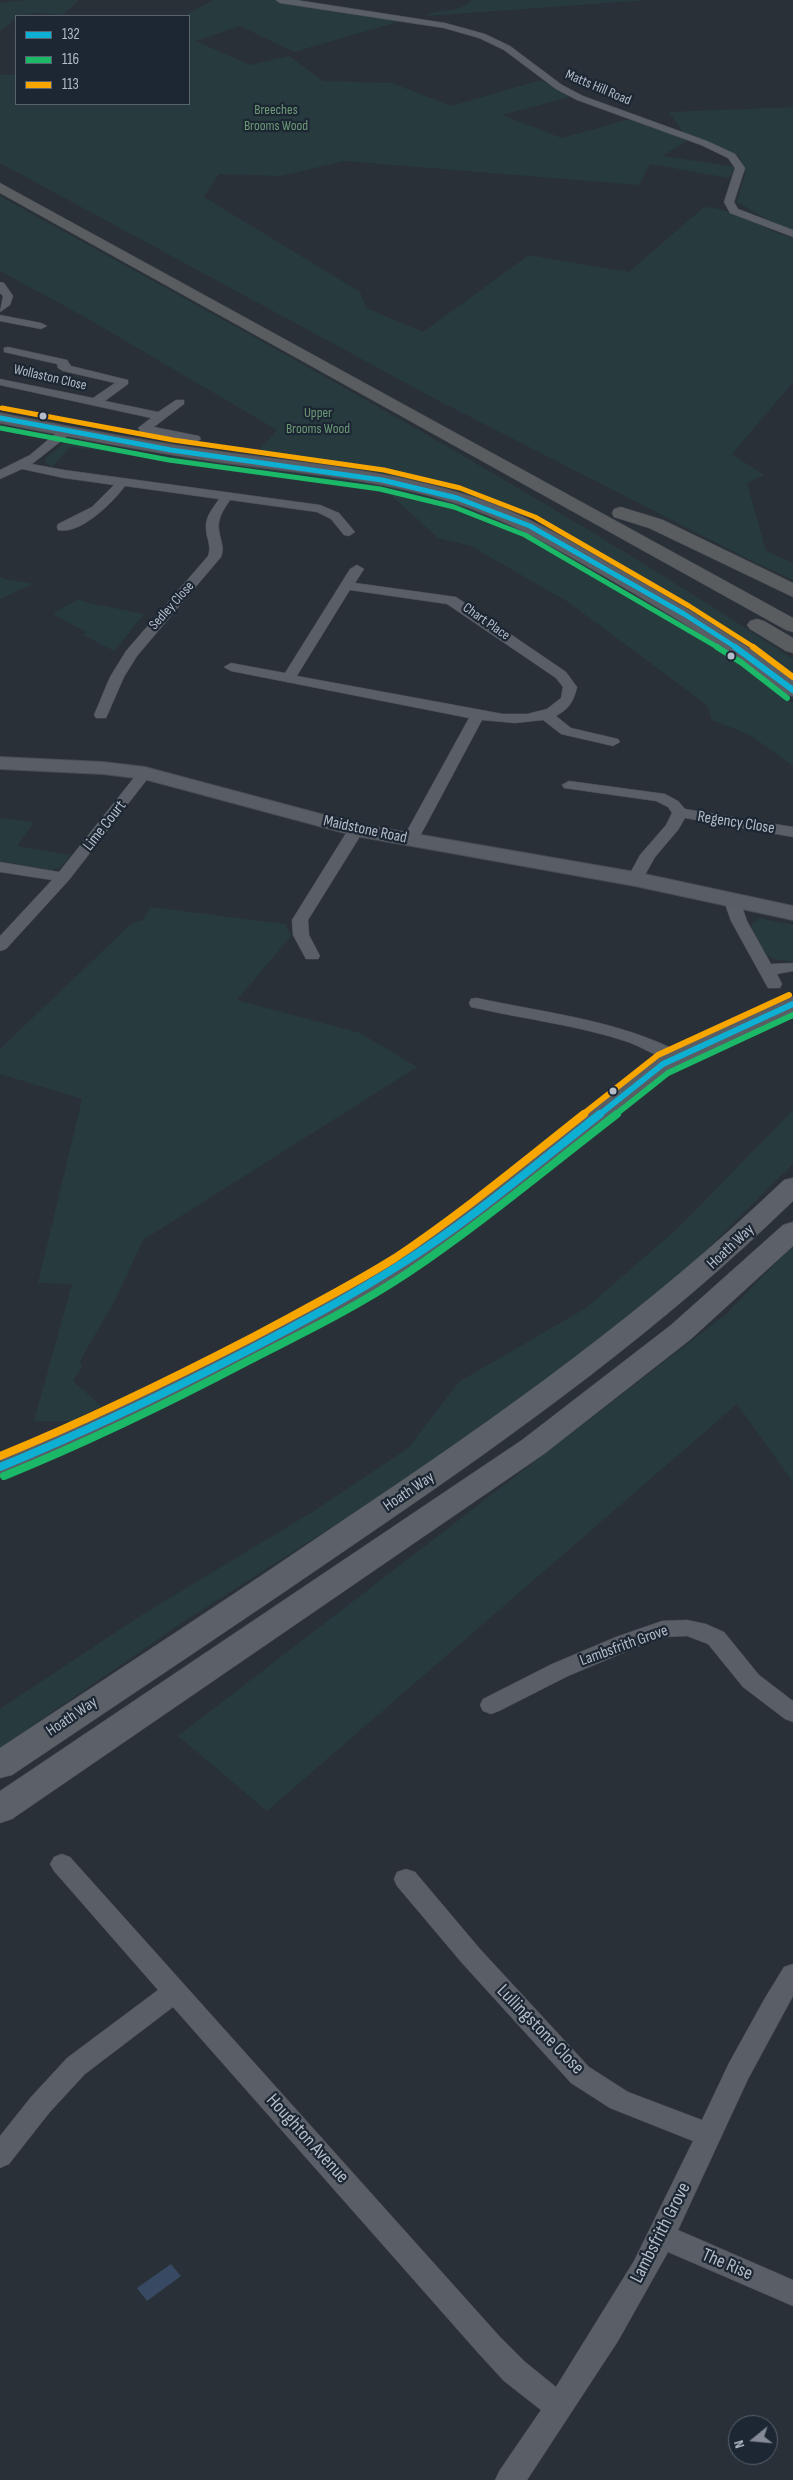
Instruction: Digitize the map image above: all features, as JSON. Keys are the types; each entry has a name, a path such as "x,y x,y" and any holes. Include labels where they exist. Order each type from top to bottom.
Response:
{"highway":[{"path":"0,174 793,608"},
{"path":"0,187 793,626"},
{"path":"564,499 600,530 793,648"},
{"path":"621,514 656,524 793,591"}],"main road":[{"name":"Hoath Way","path":"0,1765 505,1427 654,1314 746,1233 793,1186"},
{"name":"Hoath Way","path":"0,1809 532,1447 610,1389 681,1332 793,1231"}],"street":[{"name":"Matts Hill Road","path":"280,0 445,26 482,36 507,48 537,73 580,98 704,143 732,156 740,168 729,202 734,211 793,234"},
{"path":"0,285 8,296 6,303 0,308"},
{"path":"0,318 41,326"},
{"name":"Wollaston Close","path":"8,350 63,362 62,366 67,369 124,382 94,403"},
{"name":"Wollaston Close","path":"0,382 160,416"},
{"path":"180,402 144,428 195,439"},
{"path":"0,418 189,452 388,479 431,489 506,514 554,538 684,614 748,655 793,690"},
{"path":"0,476 22,465 66,431"},
{"path":"22,465 64,474 320,509 335,516 349,532"},
{"path":"63,527 89,517 99,510 122,482"},
{"name":"Sedley Close","path":"101,716 117,677 131,654 209,565 217,552 212,526 215,514 227,496"},
{"path":"289,678 357,569"},
{"name":"Chart Place","path":"232,667 477,716 516,719 545,714 559,708 568,698 570,687 566,680 463,606 436,596 347,586"},
{"path":"545,714 566,731 613,742"},
{"path":"410,840 477,716"},
{"name":"Maidstone Road","path":"0,763 103,768 145,773 356,830 635,879 793,913"},
{"name":"Lime Court","path":"0,946 63,877 145,773"},
{"name":"Regency Close","path":"569,786 652,795 668,800 680,813 793,832"},
{"name":"Regency Close","path":"635,879 648,855 673,827 680,813"},
{"path":"312,956 302,935 300,920 356,830"},
{"path":"0,867 63,877"},
{"path":"732,900 739,921 770,977 790,967"},
{"path":"477,1004 621,1034 649,1044 675,1057"},
{"path":"0,1467 64,1441 203,1373 272,1339 366,1287 465,1220 633,1086 675,1057 793,1004"},
{"name":"Lambsfrith Grove","path":"491,1705 560,1670 624,1643 662,1629 687,1628 698,1630 716,1638 751,1681 793,1714"},
{"name":"Houghton Avenue","path":"62,1864 490,2346 514,2371 559,2407"},
{"name":"Lullingstone Close","path":"406,1879 471,1956 580,2075 620,2100 709,2135"},
{"name":"Lambsfrith Grove","path":"510,2480 618,2317 661,2236 766,2017 793,1975"},
{"path":"0,2156 40,2105 76,2066 175,1991"},
{"name":"The Rise","path":"661,2236 793,2292"}],"green space":[{"path":"26,0 79,0 63,15 37,13 15,15 15,19 0,32 0,3"},
{"name":"Breeches Brooms Wood","path":"213,0 273,0 401,21 294,52 240,26 196,41 250,65 289,56 323,81 392,83 451,106 541,80 570,97 502,115 562,138 630,119 688,140 662,156 735,167 729,178 650,164 639,185 344,161 281,176 219,174 204,197 360,292 366,308 423,332 529,255 629,272 704,207 727,211 793,238 793,382 732,454 764,475 747,483 766,551 793,563 793,580 750,560 439,401 0,163 0,75 15,75 15,105 190,105 190,15 187,15"},
{"path":"472,0 649,0 426,16 460,8"},
{"path":"793,107 793,231 737,202 745,174 739,156 685,135 669,112"},
{"name":"Upper Brooms Wood","path":"0,196 301,363 599,536 793,659 793,681 724,629 570,536 511,507 436,485 350,469 347,464 323,464 255,454 277,430 83,316 0,271"},
{"path":"79,441 157,455 323,473 432,495 492,518 698,635 793,703 793,766 750,735 712,720 707,705 568,602 471,546 438,538 391,495 326,480 70,447 52,467 46,463 46,458 64,443"},
{"path":"0,577 4,579 33,584 0,599"},
{"path":"78,599 144,614 114,651 83,635 86,632 53,614"},
{"path":"0,818 34,822 17,846 70,855 61,867 51,870 0,861"},
{"path":"151,907 285,924 291,936 237,1000 360,1033 417,1067 143,1240 116,1298 80,1361 82,1367 73,1381 101,1406 72,1421 34,1421 72,1284 38,1283 82,1099 0,1074 0,1049 132,923 143,920"},
{"path":"760,918 793,925 793,961 783,961 771,957 763,949 752,929 752,924"},
{"path":"793,1110 793,1164 683,1273 566,1366 398,1485 183,1622 0,1748 0,1709 140,1616 309,1514 408,1448 460,1381 586,1308 679,1227"},
{"path":"793,1245 793,1482 737,1404 267,1811 178,1736 725,1315"}],"water":[{"path":"171,2264 181,2276 147,2301 137,2288"}],"transit line":[{"name":"113","path":"2,408 173,440 384,470 460,488 535,517 689,606 753,647 793,677"},
{"name":"132","path":"0,418 171,450 382,480 457,498 530,526 684,614 748,655 793,690"},
{"name":"116","path":"0,428 169,460 380,489 454,507 525,535 679,623 742,663 787,698"},
{"name":"113","path":"0,1456 60,1432 208,1360 328,1297 394,1258 452,1218 658,1055 789,995"},
{"name":"132","path":"0,1467 64,1441 212,1369 333,1306 399,1266 458,1226 663,1064 793,1004"},
{"name":"116","path":"4,1476 68,1450 216,1378 338,1315 404,1275 464,1234 668,1073 793,1015"}]}
